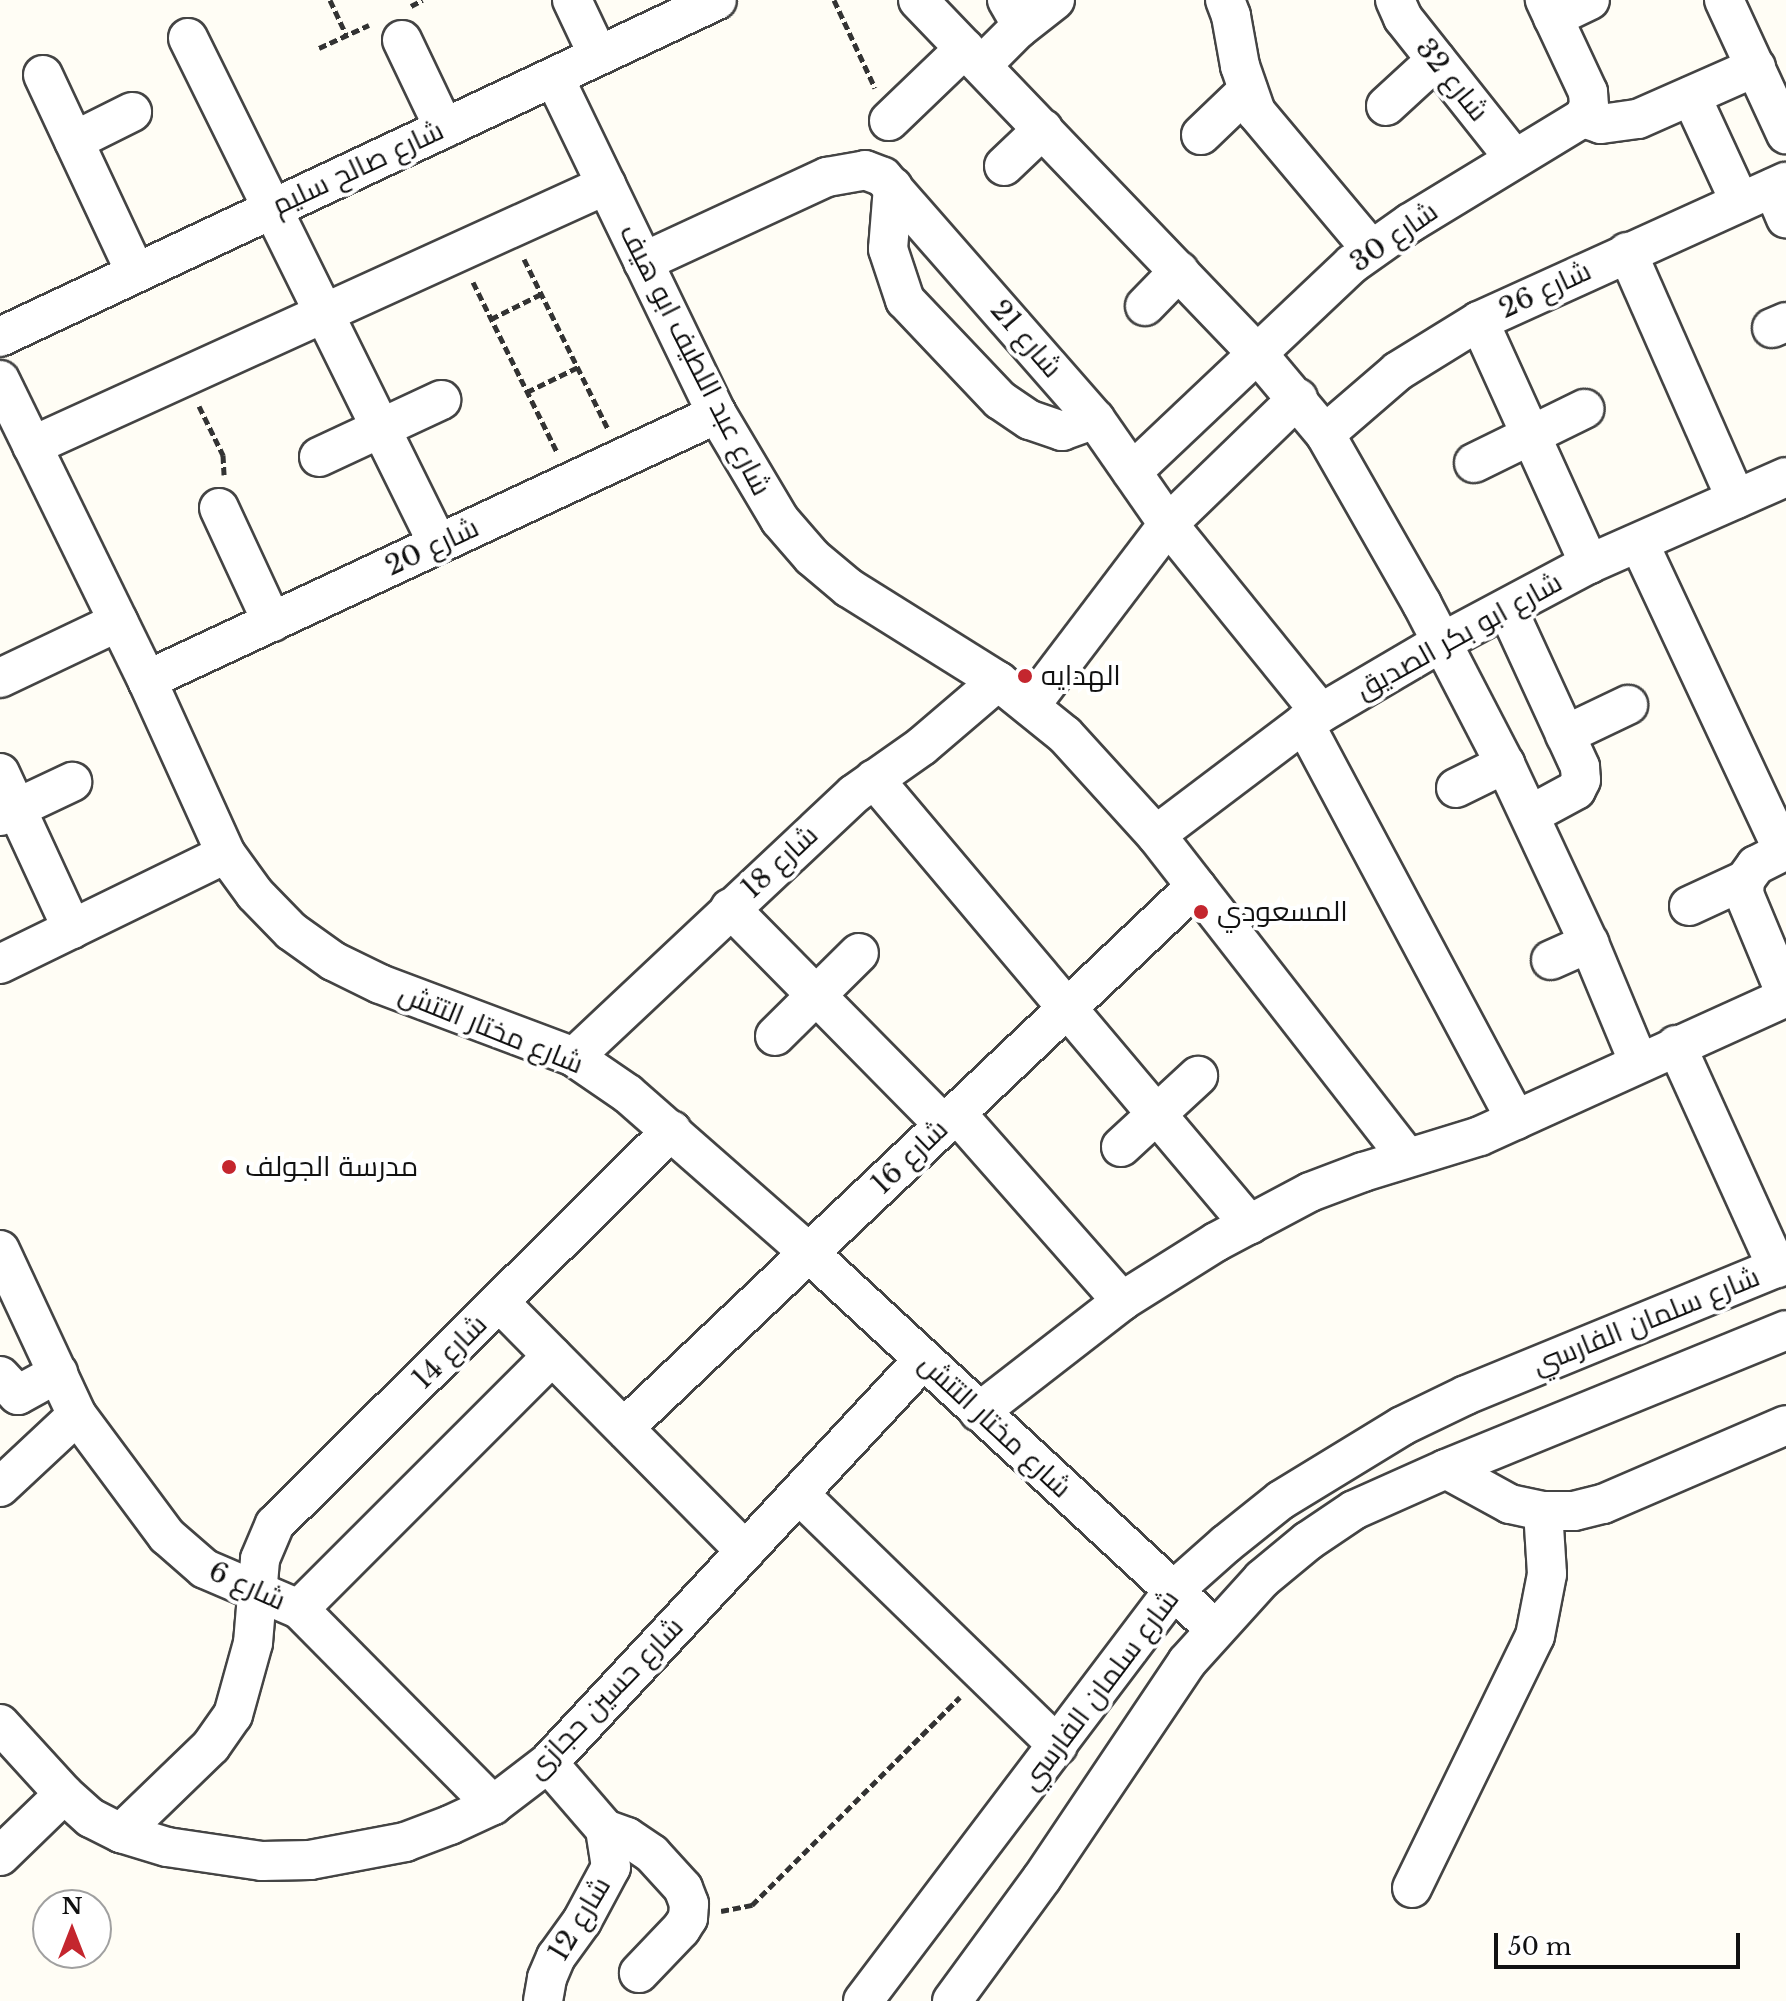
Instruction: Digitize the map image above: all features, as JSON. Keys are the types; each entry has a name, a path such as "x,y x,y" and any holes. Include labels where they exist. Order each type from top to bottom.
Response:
{"street":[{"path":"572,0 598,55"},
{"name":"شارع صالح سليم","path":"0,337 717,0"},
{"path":"918,0 1257,353 1298,398 1325,434 1442,642 1505,764 1589,943 1638,1061"},
{"path":"889,121 973,57 1012,14 1055,0"},
{"path":"1225,0 1248,90 1271,134 1371,249"},
{"name":"شارع 32","path":"1395,0 1403,18 1514,158"},
{"path":"1590,0 1549,9 1588,92 1589,106 1583,118 1601,124 1620,124 1756,67"},
{"path":"1724,0 1786,134"},
{"path":"188,38 438,544"},
{"path":"402,40 444,128"},
{"path":"1386,106 1436,60"},
{"path":"43,75 135,271"},
{"name":"شارع عبد اللطيف ابو هيف","path":"554,77 717,414 773,510 812,557 849,588 998,681 1065,735 1156,835 1407,1157"},
{"path":"1201,135 1248,90"},
{"path":"1691,96 1771,198"},
{"path":"74,141 132,112"},
{"name":"شارع 30","path":"1132,472 1371,249 1583,118"},
{"path":"1004,166 1043,129"},
{"name":"شارع 21","path":"643,262 827,177 865,170 883,177 1095,419 1168,524 1313,718 1516,1120"},
{"path":"32,446 606,185"},
{"path":"893,187 888,249 905,300 1000,400 1030,420 1047,429 1062,431 1095,419"},
{"name":"شارع 26","path":"1325,434 1398,371 1479,321 1627,252 1771,198"},
{"path":"1627,252 1736,499"},
{"path":"1145,306 1179,271"},
{"path":"1479,321 1589,564"},
{"name":"شارع مختار التتش","path":"0,380 147,680 226,854 255,894 282,922 333,961 380,984 574,1057 628,1094 809,1253 1214,1628"},
{"path":"1030,706 1168,524 1298,398"},
{"path":"319,457 441,400"},
{"path":"1474,463 1584,409"},
{"name":"شارع 20","path":"147,680 717,414"},
{"name":"شارع ابو بكر الصديق","path":"1156,835 1313,718 1442,642 1589,564 1786,477"},
{"path":"219,508 272,622"},
{"path":"1639,543 1784,850 1756,865 1745,880 1689,906"},
{"path":"1507,608 1580,767 1581,780 1576,790 1530,815"},
{"path":"0,678 118,622"},
{"name":"شارع 18","path":"574,1057 730,908 874,779 922,746 998,681"},
{"path":"1565,735 1628,705"},
{"path":"1456,788 1505,764"},
{"path":"0,773 8,812 72,929"},
{"path":"874,779 1250,1225"},
{"path":"8,812 72,782"},
{"path":"0,964 226,854"},
{"path":"979,1412 1122,1301 1310,1192 1407,1157 1480,1136 1638,1061 1786,996 1744,894 1745,880"},
{"name":"شارع 16","path":"624,1428 1196,886"},
{"path":"730,908 816,995 950,1119 1122,1301"},
{"path":"1551,960 1589,943"},
{"path":"775,1036 859,953"},
{"path":"1676,1045 1781,1266"},
{"path":"1121,1147 1198,1076"},
{"name":"شارع 14","path":"121,1833 211,1746 233,1715 253,1643 260,1559 275,1524 672,1130"},
{"name":"شارع 6","path":"0,1250 10,1300 58,1373 77,1415 167,1536 205,1569 299,1609 493,1805"},
{"name":"شارع سلمان الفارسي","path":"863,2001 1173,1591 1281,1500 1402,1426 1466,1395 1781,1266"},
{"path":"500,1303 745,1551"},
{"name":"شارع سلمان الفارسي","path":"952,2001 1214,1628 1262,1579 1308,1541 1354,1510 1446,1469 1786,1330"},
{"path":"299,1609 552,1356"},
{"name":"شارع حسين حجازى","path":"0,1724 64,1794 91,1818 121,1833 214,1857 310,1860 405,1842 493,1805 548,1763 923,1360"},
{"path":"0,1376 18,1395 58,1373"},
{"path":"0,1487 77,1415"},
{"path":"1446,1469 1510,1504 1543,1511 1574,1511 1603,1504 1786,1425"},
{"path":"799,1494 1058,1746"},
{"path":"1412,1888 1535,1636 1547,1574 1543,1511"},
{"path":"548,1763 605,1829 627,1837 652,1854 683,1888 689,1904 688,1918 639,1973"},
{"path":"0,1856 64,1794"},
{"name":"شارع 12","path":"543,2001 547,1978 556,1957 582,1921 611,1867 605,1829"}],"path":[{"path":"330,0 346,35"},
{"path":"509,229 623,459"},
{"path":"459,252 572,483"},
{"path":"491,319 541,294"},
{"path":"527,392 578,367"},
{"path":"184,377 223,455 219,508"},
{"path":"689,1904 723,1911 752,1905 984,1674"}],"place":[{"name":"الهدايه","path":"1025,676"},
{"name":"المسعودي","path":"1201,912"},
{"name":"مدرسة الجولف","path":"229,1167"}]}
